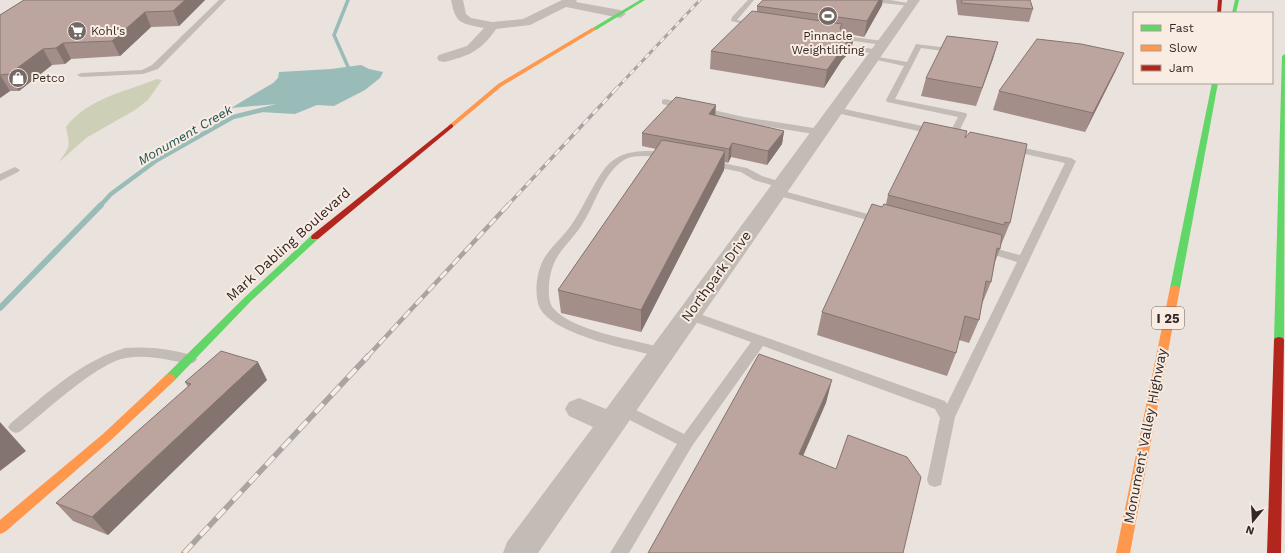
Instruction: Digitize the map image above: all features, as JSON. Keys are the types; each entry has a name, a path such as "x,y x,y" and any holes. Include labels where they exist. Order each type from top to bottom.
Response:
{"main road":[{"name":"Mark Dabling Boulevard","path":"0,528 107,437 190,359 248,298 330,223 433,142 482,98 521,72 643,0"},
{"path":"1219,12 1220,0"},
{"path":"1234,12 1237,0"},
{"path":"1274,553 1285,56"},
{"name":"Monument Valley Highway","path":"1122,553 1215,84"}],"street":[{"path":"457,0 460,15 467,21 492,26 526,22 568,2 620,14"},
{"name":"Northpark Drive","path":"519,553 913,2"},
{"path":"444,58 469,50 480,43 492,26"},
{"path":"579,409 616,416"}],"lane":[{"path":"81,76 143,72 155,67 223,0"},
{"path":"751,0 734,18 734,21 766,27"},
{"path":"871,0 913,2"},
{"path":"830,36 846,38 909,65"},
{"path":"846,38 842,46 877,51"},
{"path":"953,136 963,115 890,100 920,46 966,52"},
{"path":"665,102 744,120 820,132"},
{"path":"835,110 968,139"},
{"path":"936,480 948,417 1071,161 997,145"},
{"path":"662,352 604,337 558,321 546,308 543,293 547,265 577,224 610,167 621,157 643,154 682,158"},
{"path":"697,161 744,170 779,189 896,225"},
{"path":"0,168 15,170 0,178"},
{"path":"971,245 1024,260"},
{"path":"689,314 940,405 948,417"},
{"path":"618,553 687,442 760,340"},
{"path":"16,427 67,386 102,363 124,353 159,353 190,359"},
{"path":"616,416 687,442"}],"green space":[{"path":"157,79 162,80 148,100 135,110 86,138 59,162 68,149 69,142 66,127 75,117 96,102"}],"water":[{"path":"361,65 369,69 383,72 380,78 365,90 334,106 317,105 295,114 260,112 278,104 231,108 273,83 278,78 279,72 331,69"}],"building":[{"name":"Kohl's","path":"24,0 185,0 173,11 145,12 112,41 63,43 56,48 43,49 9,74 0,75 0,15"},
{"path":"763,0 879,0 867,21 757,6"},
{"path":"961,0 1030,0 1033,9 962,3"},
{"path":"752,11 842,24 840,28 842,32 854,35 846,43 827,70 711,51"},
{"path":"947,36 998,42 982,88 926,78"},
{"path":"1037,39 1081,44 1124,53 1093,113 999,91"},
{"path":"676,97 716,105 709,114 784,131 768,151 732,143 729,149 642,133"},
{"path":"924,122 967,131 965,138 970,132 1027,144 1010,223 1005,222 1004,225 888,195"},
{"path":"662,140 725,151 641,310 558,290"},
{"path":"872,204 882,207 884,204 1002,235 1000,249 997,248 991,282 986,281 979,320 965,316 956,353 822,312"},
{"path":"221,351 258,362 92,517 56,503 191,384 185,382"},
{"path":"759,354 832,380 799,454 836,469 848,435 907,457 921,477 903,553 648,553"}],"waterway":[{"name":"Monument Creek","path":"345,72 349,69 334,35 348,0"},
{"name":"Monument Creek","path":"100,206 111,194 157,160 233,117 278,106"},
{"name":"Monument Creek","path":"0,308 101,205"}],"railway":[{"path":"615,90 700,0"},
{"path":"507,206 616,89"},
{"path":"367,357 508,205"},
{"path":"184,553 368,356"}],"traffic: fast":[{"path":"594,29 643,0"},
{"path":"1234,12 1237,0"},
{"path":"1279,340 1285,56"},
{"path":"1175,288 1215,84"},
{"path":"170,378 248,299 315,237"}],"traffic: slow":[{"path":"451,126 500,85 594,29"},
{"path":"1123,553 1175,288"},
{"path":"0,528 107,437 170,378"}],"traffic: jam":[{"path":"1219,12 1220,0"},
{"path":"315,237 451,126"},
{"path":"1274,553 1279,340"}],"place":[{"name":"Pinnacle Weightlifting","path":"828,16"},
{"name":"Kohl's","path":"77,31"},
{"name":"Petco","path":"18,78"}]}
